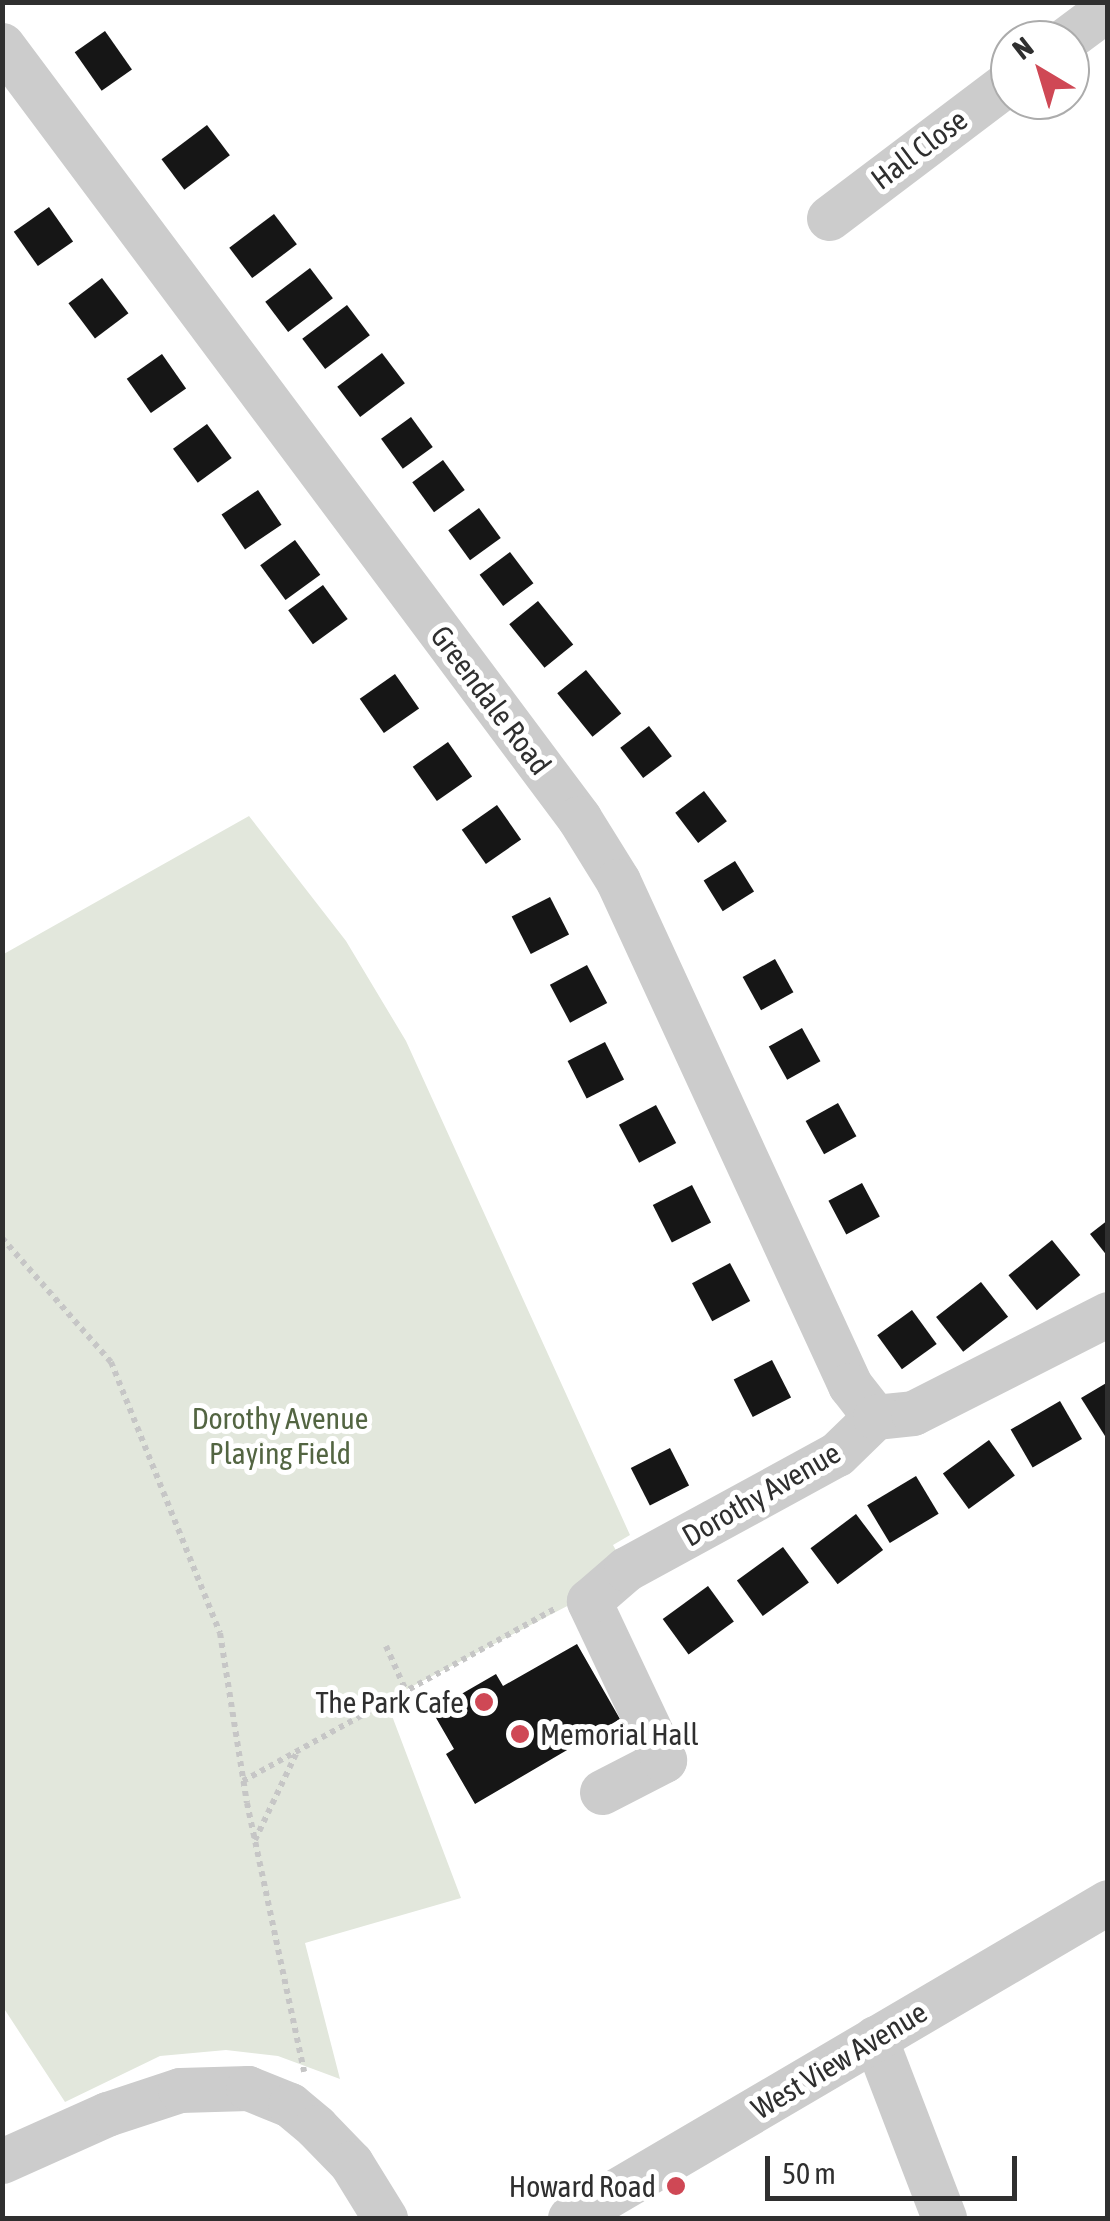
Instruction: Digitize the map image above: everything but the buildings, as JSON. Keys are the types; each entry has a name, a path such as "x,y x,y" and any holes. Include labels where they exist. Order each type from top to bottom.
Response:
{"street":[{"name":"Greendale Road","path":"2,45 599,850 650,948 850,1386 875,1417"},
{"name":"Hall Close","path":"828,218 990,96"},
{"path":"875,1417 913,1414 1108,1314"},
{"name":"Dorothy Avenue","path":"602,1792 664,1760 589,1601 626,1570 837,1454 875,1417"},
{"name":"West View Avenue","path":"570,2218 1108,1902"},
{"path":"875,2038 944,2218"},
{"path":"2,2161 107,2114 180,2090 248,2088 290,2105 316,2127 351,2163 385,2218"}],"path":[{"path":"2,1238 111,1362 220,1633 254,1841 316,2127"},
{"path":"243,1781 561,1605"},
{"path":"386,1646 406,1691"},
{"path":"254,1841 298,1751"}],"green space":[{"name":"Dorothy Avenue Playing Field","path":"249,816 346,941 406,1041 630,1535 613,1545 629,1574 386,1700 461,1898 305,1943 340,2079 278,2056 226,2050 160,2056 65,2102 3,2007 2,955"}],"place":[{"name":"The Park Cafe","path":"484,1702"},
{"name":"Memorial Hall","path":"520,1734"},
{"name":"Howard Road","path":"676,2186"}]}
